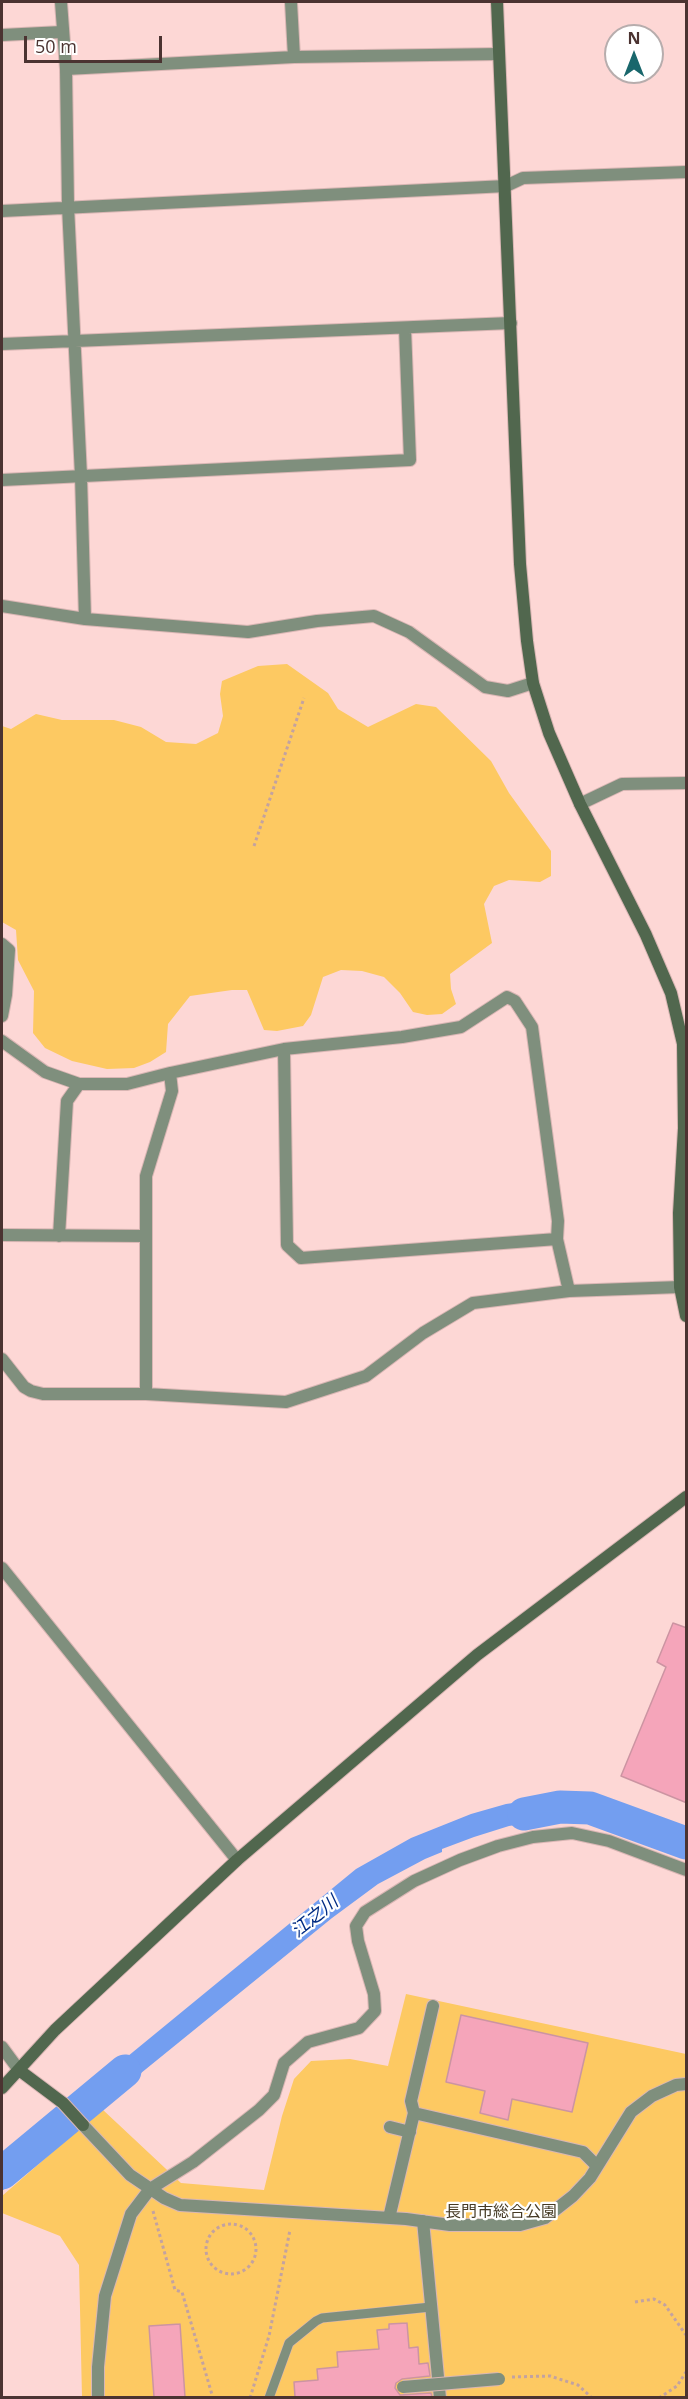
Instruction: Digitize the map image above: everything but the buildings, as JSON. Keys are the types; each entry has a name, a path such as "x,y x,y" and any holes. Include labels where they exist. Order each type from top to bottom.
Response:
{"street":[{"path":"60,2 66,69 68,206 81,476 85,619"},
{"path":"291,2 294,57"},
{"path":"497,2 520,564 533,683 549,733 580,804 646,934 671,993 683,1044 684,1128 679,1213 680,1287 687,1316"},
{"path":"2,35 62,32"},
{"path":"66,69 294,57 499,54"},
{"path":"2,211 506,186 523,178 687,172"},
{"path":"2,344 511,323"},
{"path":"2,480 410,460 405,328"},
{"path":"2,606 85,619 248,632 317,621 374,616 409,632 484,687 508,691 533,683"},
{"path":"580,804 622,784 687,783"},
{"path":"2,944 9,950 2,1016"},
{"path":"2,1041 45,1072 80,1084 127,1084 284,1049 402,1037 460,1027 507,997 515,1000 532,1027 558,1221 557,1239 569,1291"},
{"path":"284,1049 287,1245 301,1258 557,1239"},
{"path":"146,1394 146,1176 172,1091 170,1073"},
{"path":"59,1236 67,1101 80,1084"},
{"path":"2,1235 145,1236"},
{"path":"2,1359 18,1381 31,1391 62,1395 146,1394 286,1402 366,1376 423,1333 473,1303 569,1291 680,1287"},
{"path":"2,2088 55,2030 237,1860 477,1655 687,1497"},
{"path":"2,1568 237,1860"},
{"path":"98,2397 98,2367 105,2296 131,2214 150,2189 193,2162 259,2110 274,2095 284,2063 308,2042 359,2028 375,2011 374,1994 358,1941 356,1926 365,1912 414,1881 460,1860 498,1846 533,1837 572,1833 609,1841 687,1870"},
{"path":"389,2218 414,2113 411,2101 433,2006"},
{"path":"2,2047 19,2070 63,2103 130,2175 180,2205 498,2226 520,2226 545,2218 573,2196 590,2178 631,2112 652,2096 676,2085 687,2084"},
{"path":"414,2113 583,2152 597,2166"},
{"path":"390,2127 410,2132"},
{"path":"423,2221 440,2397"},
{"path":"403,2387 499,2379"}],"lane":[{"path":"268,2397 289,2343 316,2321 322,2318 431,2307"}],"path":[{"path":"254,846 304,698"},
{"path":"153,2210 175,2290 183,2292 213,2397"},
{"path":"229,2224 237,2225 250,2233 255,2247 252,2262 241,2272 233,2274 213,2267 207,2255 211,2235 216,2229 229,2224"},
{"path":"250,2397 269,2336 290,2230"},
{"path":"635,2302 654,2299 665,2305 687,2335"},
{"path":"659,2397 677,2385 687,2372"},
{"path":"499,2379 524,2375 550,2376 578,2385 592,2397"}],"green space":[{"path":"287,664 328,693 338,709 368,727 416,704 436,707 491,761 509,793 551,851 551,876 540,882 509,880 494,886 484,904 492,943 450,974 451,989 456,1004 442,1014 427,1015 413,1012 400,993 384,977 362,971 341,970 323,977 311,1015 303,1026 277,1031 264,1030 247,990 232,990 190,996 168,1024 166,1052 134,1068 107,1069 72,1061 45,1048 33,1033 34,991 18,960 16,930 2,922 2,726 11,729 36,714 62,720 114,720 141,727 166,742 196,744 218,733 223,716 220,694 222,681 258,666"},
{"name":"長門市総合公園","path":"406,1994 686,2054 686,2397 82,2397 79,2265 60,2236 2,2213 2,2196 102,2109 181,2183 264,2190 282,2116 294,2079 311,2061 350,2059 388,2066"}],"water":[{"path":"569,1795 567,1821 541,1821 509,1826 474,1837 442,1849 442,1852 378,1884 332,1918 114,2095 111,2092 94,2103 83,2093 356,1869 411,1838 471,1814 506,1804"},
{"path":"580,1797 617,1802 686,1829 686,1855 605,1824 580,1821"},
{"path":"45,2124 62,2139 2,2191 2,2160"}],"waterway":[{"name":"江之川","path":"524,1814 560,1807 590,1808 686,1843"},
{"name":"江之川","path":"2,2173 125,2071"}]}
